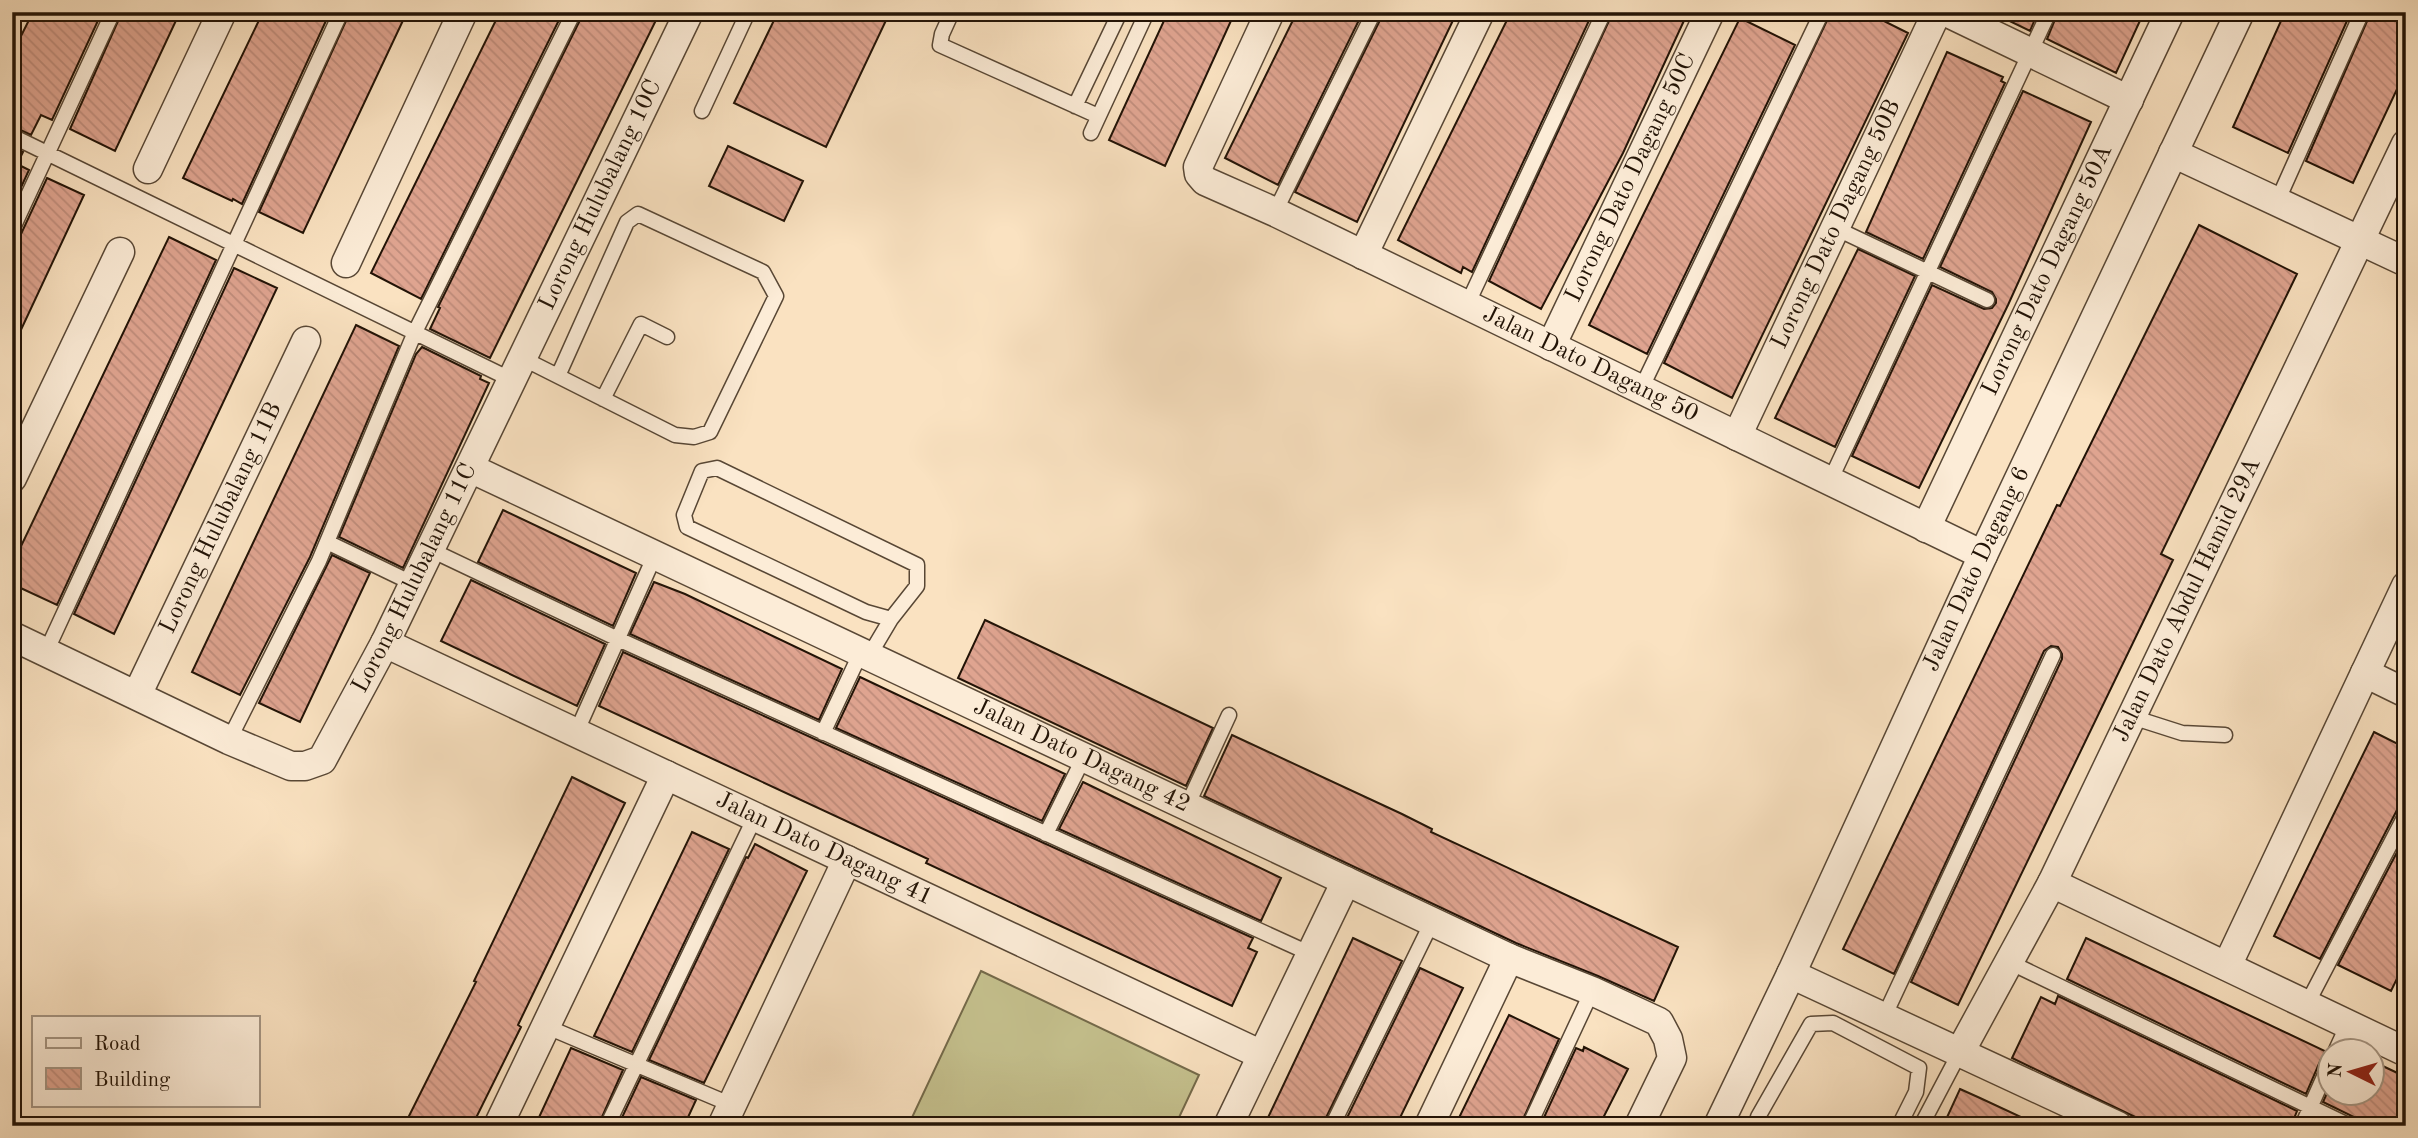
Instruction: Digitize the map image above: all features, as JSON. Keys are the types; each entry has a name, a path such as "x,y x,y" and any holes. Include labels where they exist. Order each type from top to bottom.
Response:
{"street":[{"path":"148,169 222,12"},
{"path":"345,263 463,12"},
{"name":"Lorong Hulubalang 10C","path":"517,369 689,12"},
{"name":"Jalan Dato Dagang 50","path":"1270,12 1198,167 1199,174 1205,181 1275,212 1983,555"},
{"path":"1363,255 1480,12"},
{"name":"Lorong Dato Dagang 50C","path":"1551,346 1710,12"},
{"name":"Lorong Dato Dagang 50B","path":"1737,436 1937,12"},
{"path":"1946,12 2129,100"},
{"name":"Lorong Dato Dagang 50A","path":"1926,528 2170,12"},
{"name":"Jalan Dato Dagang 6","path":"1718,1126 2239,12"},
{"name":"Jalan Dato Abdul Hamid 29A","path":"1960,1052 2052,883 2247,471 2406,144"},
{"path":"2173,153 2406,262"},
{"path":"12,478 120,252"},
{"name":"Lorong Hulubalang 11B","path":"137,695 306,341"},
{"name":"Lorong Hulubalang 11C","path":"229,740 291,766 305,766 322,760 386,643 517,369"},
{"name":"Jalan Dato Dagang 42","path":"470,468 1509,958 1592,991 1659,1022 1668,1039 1672,1058 1639,1126"},
{"path":"2227,966 2406,586"},
{"path":"12,636 229,740"},
{"name":"Jalan Dato Dagang 41","path":"386,643 1262,1055"},
{"path":"2365,673 2406,693"},
{"path":"498,1126 666,775"},
{"path":"727,1116 848,860"},
{"path":"1228,1126 1346,881"},
{"path":"2052,883 2348,1024 2404,1046"},
{"path":"1429,1126 1509,958"},
{"path":"1791,974 2118,1126"}],"lane":[{"path":"12,230 113,12"},
{"path":"46,652 341,12"},
{"path":"229,740 327,542 415,332 574,12"},
{"path":"702,111 748,12"},
{"path":"952,12 940,45 1098,117"},
{"path":"1075,106 1120,12"},
{"path":"1091,133 1147,12"},
{"path":"1275,212 1374,12"},
{"path":"1466,305 1604,12"},
{"path":"1641,389 1822,12"},
{"path":"1830,481 2049,12"},
{"path":"2277,202 2362,12"},
{"path":"12,136 415,332 517,369 558,376 675,435 694,438 710,432 776,296 763,272 638,214 627,222 558,376"},
{"path":"1835,228 1987,300"},
{"path":"603,399 641,324 667,337"},
{"path":"823,733 865,654 917,586 917,565 717,468 702,471 684,515 687,527 866,612 891,619"},
{"path":"327,542 414,584"},
{"path":"431,550 618,639 1311,954"},
{"path":"576,733 655,555"},
{"path":"1884,1017 2053,655"},
{"path":"1187,806 1229,715"},
{"path":"2132,717 2182,733 2225,735"},
{"path":"1046,834 1084,757"},
{"path":"2307,1004 2406,814"},
{"path":"607,1126 755,817"},
{"path":"1332,1126 1432,922"},
{"path":"2009,962 2350,1126"},
{"path":"1529,1126 1592,991"},
{"path":"1759,1126 1758,1117 1811,1024 1833,1023 1919,1068 1916,1092 1899,1126"},
{"path":"2343,1036 2348,1024"},
{"path":"545,1026 637,1065 727,1116"},
{"path":"1922,1126 1960,1052"},
{"path":"2302,1126 2316,1095"}],"shaded area":[{"path":"981,971 1199,1075 1175,1126 908,1126"}],"building":[{"path":"33,12 102,12 52,120 41,115 31,135 12,126 12,54"},
{"path":"122,12 180,12 115,151 70,129"},
{"path":"263,12 330,12 242,204 183,178"},
{"path":"350,12 407,12 303,233 259,212"},
{"path":"500,12 563,12 421,299 371,273"},
{"path":"584,12 660,12 490,358 430,329 440,308 438,307"},
{"path":"778,12 890,12 826,147 734,103"},
{"path":"1168,12 1235,12 1165,166 1109,140"},
{"path":"1297,12 1363,12 1278,185 1225,158"},
{"path":"1384,12 1457,12 1357,222 1295,192"},
{"path":"1511,12 1593,12 1472,272 1463,267 1461,273 1398,240"},
{"path":"1613,12 1688,12 1623,153 1541,309 1489,281"},
{"path":"1831,12 1866,12 1908,33 1732,398 1664,363"},
{"path":"1991,12 2038,12 2030,31"},
{"path":"2058,12 2144,12 2116,73 2047,39"},
{"path":"2285,12 2351,12 2288,153 2233,127"},
{"path":"2371,12 2406,12 2406,70 2353,183 2306,161"},
{"path":"1740,18 1795,45 1647,354 1589,325"},
{"path":"1947,52 2003,77 2001,81 2005,83 1923,259 1866,232"},
{"path":"2023,91 2091,122 2008,305 1919,488 1852,456 1932,285 1984,309 1992,308 1996,303 1992,292 1940,267"},
{"path":"728,146 803,181 784,221 709,186"},
{"path":"12,147 23,152 17,164 29,170 12,207"},
{"path":"47,178 84,195 12,349 12,240 21,234"},
{"path":"2199,225 2297,274 2161,554 2173,560 1958,1005 1911,982 2062,659 2058,647 2051,646 2044,651 1894,974 1843,949 2057,505 2060,506"},
{"path":"169,237 216,260 57,605 12,584 12,565"},
{"path":"1858,249 1915,276 1835,447 1775,418"},
{"path":"234,268 277,288 114,634 74,614"},
{"path":"356,325 399,346 310,557 240,695 192,672"},
{"path":"422,347 481,376 480,379 489,383 403,568 339,537 416,354"},
{"path":"503,510 636,573 613,626 478,562"},
{"path":"332,555 370,573 300,722 259,703"},
{"path":"471,580 605,644 577,706 441,641"},
{"path":"654,582 685,594 842,669 819,720 630,634"},
{"path":"985,620 1213,728 1186,786 958,678"},
{"path":"623,652 1253,938 1248,948 1257,952 1232,1006 926,863 928,859 599,706"},
{"path":"860,677 1065,774 1042,821 836,728"},
{"path":"2374,732 2406,748 2406,804 2397,810 2320,959 2274,936"},
{"path":"1232,735 1402,814 1432,829 1431,832 1678,947 1654,1001 1516,943 1204,796"},
{"path":"572,777 625,803 518,1025 521,1027 472,1126 404,1126 476,982 474,981"},
{"path":"1083,782 1281,878 1261,921 1059,829"},
{"path":"692,832 729,849 632,1052 594,1036"},
{"path":"2406,835 2406,960 2391,991 2338,965"},
{"path":"755,844 807,871 704,1083 649,1060 746,857 748,858"},
{"path":"1353,938 1402,961 1322,1126 1264,1126"},
{"path":"2086,938 2316,1047 2316,1071 2306,1094 2067,979"},
{"path":"1420,968 1463,988 1396,1126 1343,1126"},
{"path":"2058,996 2297,1111 2291,1126 2154,1126 2012,1058 2041,997 2055,1004"},
{"path":"1509,1015 1559,1039 1520,1126 1455,1126"},
{"path":"1584,1047 1628,1069 1599,1126 1540,1126 1576,1048 1583,1051"},
{"path":"571,1048 623,1070 598,1126 535,1126"},
{"path":"2386,1068 2406,1077 2406,1126 2360,1126 2354,1117 2331,1106 2386,1106"},
{"path":"641,1077 696,1100 684,1126 618,1126"},
{"path":"1960,1089 1980,1098 2040,1126 1943,1126"}]}
